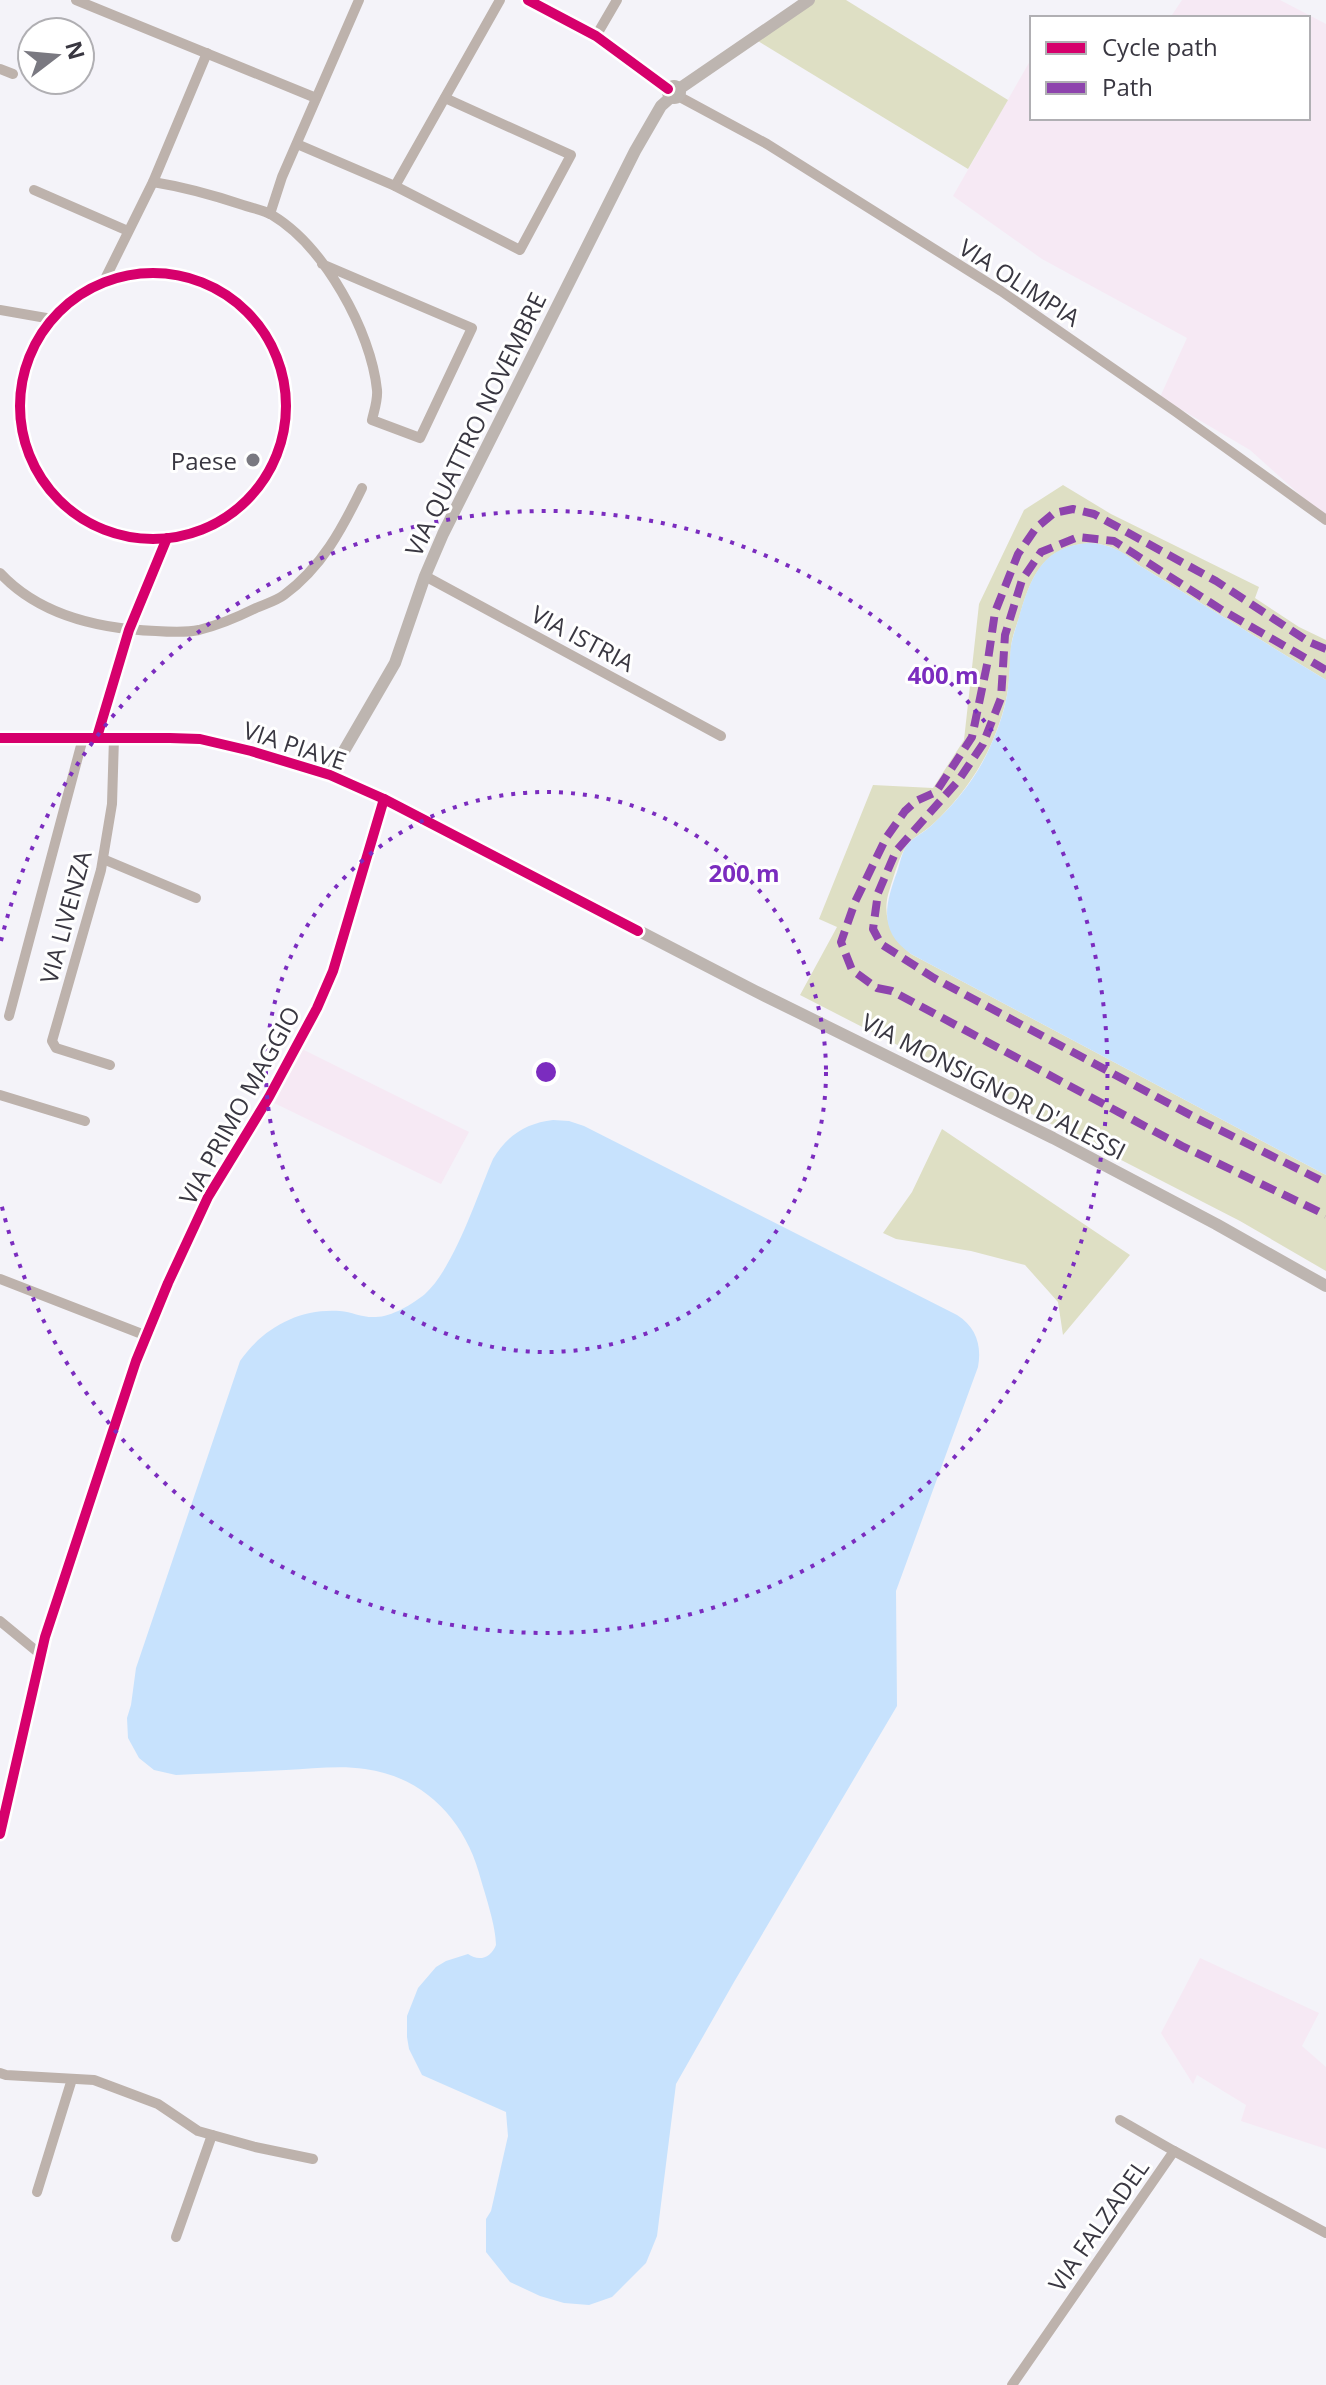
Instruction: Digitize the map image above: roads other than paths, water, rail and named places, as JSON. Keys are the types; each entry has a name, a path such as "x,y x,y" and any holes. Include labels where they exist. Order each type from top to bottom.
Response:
{"main road":[{"name":"VIA QUATTRO NOVEMBRE","path":"330,775 395,663 443,534 635,151 661,106 674,93 809,0"},
{"name":"VIA PIAVE","path":"0,738 200,739 251,751 330,775 384,799 638,931"},
{"name":"VIA MONSIGNOR D'ALESSI","path":"638,931 1053,1138 1326,1286"}],"street":[{"path":"76,0 96,4 316,98"},
{"path":"270,214 359,0"},
{"path":"395,186 500,0"},
{"name":"VIA OLIMPIA","path":"528,0 596,36 674,93 767,144 1001,291 1326,520"},
{"path":"596,36 617,0"},
{"path":"104,281 153,182 207,53"},
{"path":"0,69 13,74"},
{"path":"297,144 395,186 520,250 571,155 445,98"},
{"path":"153,182 222,198 270,214 312,248 322,264 353,311 370,353 378,393 372,420 420,438 472,328 322,264"},
{"path":"34,190 128,231"},
{"path":"151,272 197,280 219,290 238,304 269,341 284,386 283,433 276,456 250,496 222,519 190,534 167,538 138,538 110,532 84,520 61,502 42,480 29,454 21,427 20,398 25,369 35,342 52,319 67,303 104,281 151,272"},
{"path":"0,310 52,319"},
{"path":"0,573 11,585 49,609 105,627 174,632 198,630 237,618 283,596 321,560 339,535 362,488"},
{"path":"9,1016 90,738 129,630 167,538"},
{"name":"VIA ISTRIA","path":"425,576 721,736"},
{"name":"VIA LIVENZA","path":"110,1065 56,1048 52,1041 103,859 112,804 114,738"},
{"name":"VIA PRIMO MAGGIO","path":"0,1834 40,1654 136,1361 208,1197 269,1097 328,984 384,799"},
{"path":"103,859 196,898"},
{"path":"0,1095 85,1121"},
{"path":"0,1279 147,1336"},
{"path":"0,1621 40,1654"},
{"path":"0,2073 94,2080 158,2104 198,2131 313,2159"},
{"path":"37,2192 72,2079"},
{"path":"1120,2120 1174,2151"},
{"path":"176,2237 212,2135"},
{"name":"VIA FALZADEL","path":"1012,2385 1174,2151 1326,2233"}],"water":[{"path":"1089,543 1121,551 1137,564 1326,680 1326,1175 911,954 900,945 889,927 889,896 906,847 941,817 965,789 996,734 1007,695 1013,637 1030,584 1051,555 1074,545"},
{"path":"553,1120 584,1126 957,1315 973,1331 979,1351 978,1367 896,1591 897,1706 676,2084 657,2236 646,2263 612,2297 589,2305 564,2303 510,2282 486,2252 486,2219 491,2211 508,2136 506,2112 422,2075 409,2049 407,2016 418,1988 436,1967 446,1961 468,1954 476,1958 484,1957 496,1945 474,1859 454,1822 441,1806 407,1782 365,1769 335,1767 176,1775 154,1770 139,1758 128,1738 127,1718 136,1668 240,1361 271,1330 296,1317 325,1311 382,1316 420,1298 436,1282 455,1250 493,1159 518,1132"}],"place":[{"name":"Paese","path":"253,460"}]}
